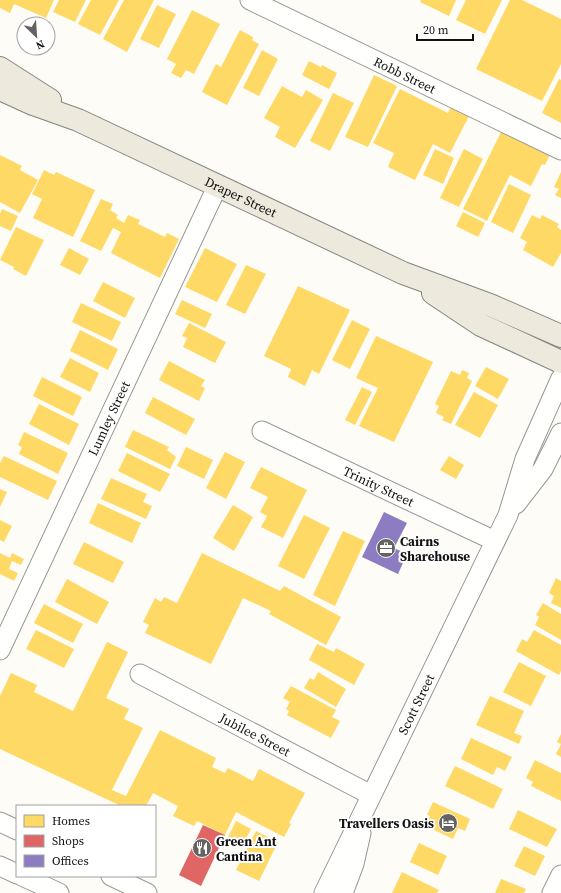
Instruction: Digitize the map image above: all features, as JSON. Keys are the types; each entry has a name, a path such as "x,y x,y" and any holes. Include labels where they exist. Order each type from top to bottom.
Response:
{"main road":[{"name":"Draper Street","path":"0,68 78,120"},
{"name":"Draper Street","path":"0,89 33,104 78,120 403,274 490,305 561,336"},
{"name":"Draper Street","path":"403,274 481,325 561,362"}],"street":[{"name":"Robb Street","path":"250,0 561,150"},
{"name":"Lumley Street","path":"0,650 218,187"},
{"name":"Scott Street","path":"324,893 508,515 525,459 561,378"},
{"name":"Trinity Street","path":"262,430 495,541"},
{"name":"Scott Street","path":"508,515 543,469 561,433"},
{"name":"Jubilee Street","path":"140,674 369,799"},
{"path":"343,893 354,864 369,799"},
{"path":"0,822 16,830"},
{"path":"0,866 16,874"},
{"path":"552,893 561,875"},
{"path":"24,877 58,893"},
{"path":"114,877 147,893"}],"building: Homes":[{"path":"0,0 54,0 47,16 41,16 14,4 10,13 0,8"},
{"path":"59,0 86,0 75,22 53,12"},
{"path":"91,0 119,0 100,35 78,24"},
{"path":"124,0 154,0 127,52 103,39"},
{"path":"421,0 456,0 449,16 420,2"},
{"path":"466,0 502,0 485,34 456,20"},
{"path":"510,0 522,0 561,19 561,64 542,101 476,69"},
{"path":"157,5 176,14 159,48 140,39"},
{"path":"192,10 220,24 194,74 186,70 181,78 171,73 176,64 167,59"},
{"path":"240,30 253,37 252,40 259,44 227,105 202,92 216,64 221,67"},
{"path":"262,50 278,59 259,96 243,88"},
{"path":"309,61 321,67 322,65 337,73 329,89 302,75"},
{"path":"374,75 397,86 368,147 345,137"},
{"path":"559,79 561,80 561,123 542,113"},
{"path":"282,86 302,97 306,90 323,100 295,148 275,137 280,127 264,118"},
{"path":"400,89 448,113 451,107 469,116 450,153 433,144 415,180 388,167 394,153 373,143"},
{"path":"333,93 354,103 330,151 310,141"},
{"path":"504,126 552,150 545,165 542,164 531,186 510,175 487,221 463,209"},
{"path":"435,149 454,158 443,184 423,175"},
{"path":"464,149 483,159 459,207 440,198"},
{"path":"0,155 22,166 20,170 38,180 20,213 0,202"},
{"path":"44,170 54,175 56,172 95,190 73,237 33,218 42,199 32,194"},
{"path":"561,172 561,198 555,195 559,189 554,187"},
{"path":"509,184 531,195 513,233 491,222"},
{"path":"101,199 113,204 110,210 118,215 116,218 124,223 128,215 140,220 138,224 165,237 167,233 179,239 160,278 111,253 121,232 113,228 101,251 80,241"},
{"path":"2,209 18,216 11,231 0,226 0,214"},
{"path":"463,212 485,223 478,237 456,226"},
{"path":"532,215 540,219 542,215 559,224 557,227 561,230 561,253 553,267 523,250 527,242 520,238"},
{"path":"16,227 44,240 26,276 13,269 14,267 0,260"},
{"path":"69,248 89,259 80,275 60,265"},
{"path":"205,248 237,264 217,302 185,287"},
{"path":"246,265 266,274 245,314 226,305"},
{"path":"103,282 135,298 125,318 93,301"},
{"path":"298,286 350,310 319,374 312,370 305,386 288,377 291,369 264,356"},
{"path":"182,300 212,314 205,328 175,314"},
{"path":"81,303 121,322 112,341 72,322"},
{"path":"352,320 370,329 350,369 332,360"},
{"path":"189,323 226,342 215,363 183,347 187,338 182,336"},
{"path":"80,330 118,349 108,370 70,351"},
{"path":"376,336 433,362 394,442 359,426 378,388 356,378"},
{"path":"70,358 99,373 90,392 60,377"},
{"path":"169,361 205,380 201,386 205,388 199,401 159,380"},
{"path":"486,367 509,379 498,399 475,386"},
{"path":"462,370 469,373 467,378 472,381 451,424 442,420 444,417 436,413 439,406 435,404 451,371 460,375"},
{"path":"42,377 82,397 73,416 33,396"},
{"path":"362,387 372,392 355,425 345,420"},
{"path":"474,392 498,405 480,438 455,425"},
{"path":"153,397 195,419 186,435 145,413"},
{"path":"39,404 79,424 69,445 29,424"},
{"path":"133,430 169,447 167,450 176,457 170,469 125,447"},
{"path":"24,432 68,453 58,474 19,454 22,447 18,445"},
{"path":"186,447 213,460 204,479 177,466"},
{"path":"225,452 245,462 226,499 206,488"},
{"path":"127,453 170,474 160,492 118,471"},
{"path":"4,456 57,481 48,500 0,477 0,463"},
{"path":"449,456 464,465 456,479 440,470"},
{"path":"261,467 307,490 283,538 261,527 267,516 260,512 268,497 250,488"},
{"path":"111,478 147,494 143,502 152,506 146,519 101,499"},
{"path":"0,489 7,492 0,507"},
{"path":"98,503 141,523 132,543 89,523"},
{"path":"233,505 253,517 234,551 213,538"},
{"path":"304,515 330,528 304,579 278,566"},
{"path":"0,520 12,526 4,542 0,540"},
{"path":"343,531 365,541 335,606 313,595"},
{"path":"84,542 124,562 113,583 73,564"},
{"path":"0,553 10,558 12,553 24,559 21,565 12,561 9,569 18,573 14,581 0,574"},
{"path":"202,553 280,591 284,586 341,617 326,645 269,614 271,611 243,598 211,664 145,633 149,625 143,622 155,598 161,602 164,597 177,603"},
{"path":"556,578 561,581 561,608 551,603 554,596 549,593"},
{"path":"67,579 109,602 97,624 55,602"},
{"path":"543,603 561,614 561,640 535,625 539,617 536,615"},
{"path":"44,604 83,624 73,643 34,623"},
{"path":"36,630 74,649 64,668 26,649"},
{"path":"534,630 561,645 561,671 559,675 516,651 522,639 527,642"},
{"path":"107,642 128,652 106,698 129,709 124,719 143,728 112,790 126,796 160,730 216,758 212,767 225,773 228,768 253,781 259,769 305,793 289,823 291,824 284,837 236,812 225,835 197,821 194,826 173,816 178,806 153,793 147,805 119,805 0,749 0,696 11,673 37,685 34,692 73,711"},
{"path":"317,644 334,652 336,648 365,664 354,685 309,660"},
{"path":"519,662 546,676 531,706 503,692"},
{"path":"318,672 346,689 336,707 304,688 310,678 314,680"},
{"path":"291,686 336,710 332,717 340,721 331,738 287,715 289,711 286,709 290,702 283,698"},
{"path":"490,696 524,711 514,733 522,736 519,744 476,725"},
{"path":"561,734 561,744 557,742"},
{"path":"471,738 512,757 505,771 497,767 493,775 461,759"},
{"path":"561,744 561,757 556,754"},
{"path":"535,760 561,773 561,801 531,786 533,782 526,778"},
{"path":"455,766 503,789 493,809 445,786"},
{"name":"Travellers Oasis","path":"433,802 470,819 465,831 458,828 453,839 426,826 430,816 427,815"},
{"path":"518,810 557,829 547,847 509,829"},
{"path":"236,821 251,829 243,845 228,837"},
{"path":"256,831 278,842 259,881 236,870"},
{"path":"419,843 447,856 438,875 410,862"},
{"path":"524,846 545,856 535,876 514,866"},
{"path":"402,872 439,890 437,893 392,893"},
{"path":"501,879 526,889 524,893 495,893"}],"building: Shops":[{"path":"203,825 225,835 201,886 179,875"}],"building: Offices":[{"path":"384,512 407,523 394,548 407,554 398,574 362,557"}],"place":[{"name":"Cairns Sharehouse","path":"386,548"},
{"name":"Travellers Oasis","path":"448,823"},
{"name":"Green Ant Cantina","path":"202,848"}]}
